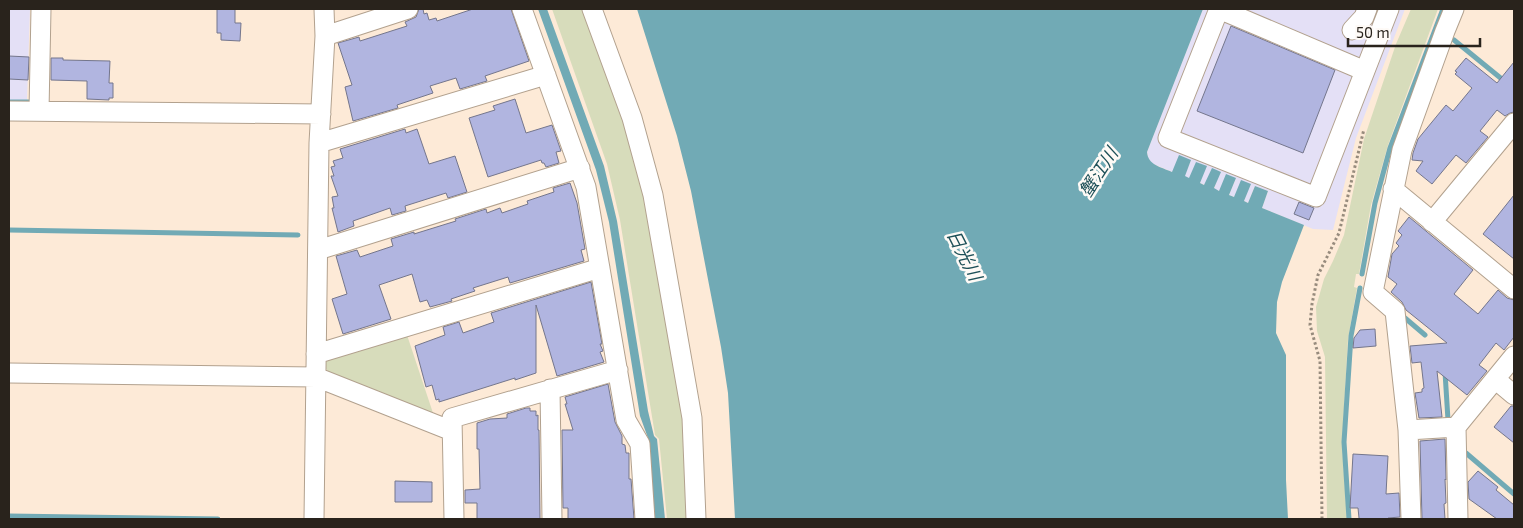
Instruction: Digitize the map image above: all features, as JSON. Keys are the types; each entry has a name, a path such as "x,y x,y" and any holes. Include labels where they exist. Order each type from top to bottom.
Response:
{"street":[{"path":"39,111 40,9"},
{"path":"314,519 319,144 325,36 324,9"},
{"path":"325,36 408,9"},
{"path":"522,9 586,187 626,420 640,444 645,519"},
{"path":"592,9 632,118 653,195 692,418 696,519"},
{"path":"1365,71 1219,9 1168,138 1316,196 1365,71 1389,9"},
{"path":"1352,30 1364,17 1367,9"},
{"path":"1411,519 1408,430 1395,311 1373,292 1402,150 1454,9"},
{"path":"319,144 546,75"},
{"path":"9,111 321,114"},
{"path":"1432,222 1514,123"},
{"path":"318,250 580,168"},
{"path":"1393,189 1514,289"},
{"path":"316,354 600,268"},
{"path":"1458,519 1456,427 1514,356"},
{"path":"454,519 452,418 618,370"},
{"path":"9,373 316,377 452,431"},
{"path":"1495,379 1514,396"},
{"path":"550,389 552,519"},
{"path":"1408,430 1456,427"}],"path":[{"path":"1322,519 1320,361 1310,325 1318,275 1339,233 1354,172"}],"shaded area":[{"path":"9,9 30,9 27,101 9,101"},
{"path":"1203,9 1405,9 1356,138 1333,230 1313,229 1262,208 1268,191 1255,186 1248,203 1244,201 1250,184 1234,197 1229,195 1236,178 1219,191 1214,189 1220,171 1205,185 1200,183 1206,166 1189,179 1184,177 1191,160 1172,172 1151,163 1148,158 1147,152"}],"green space":[{"path":"552,9 586,9 626,119 649,203 678,360 691,519 667,519 659,439 655,435 620,220 607,164"},
{"path":"1411,9 1438,9 1388,145 1371,205 1359,274 1356,274 1354,287 1357,288 1348,339 1342,444 1347,519 1327,519 1325,357 1317,331 1316,307 1324,279 1344,235 1364,139 1396,44"},
{"path":"407,335 433,413 331,374 326,369 325,363 328,359"}],"water":[{"path":"538,9 547,9 604,166 617,221 648,411 654,436 657,439 665,519 655,519 648,438 640,416 609,222 596,170"},
{"path":"637,9 1203,9 1147,152 1152,163 1172,172 1179,155 1191,160 1185,176 1189,178 1196,162 1207,166 1200,183 1204,185 1212,168 1221,172 1214,188 1219,191 1226,174 1236,178 1229,195 1234,197 1241,180 1251,184 1244,201 1248,203 1255,186 1268,191 1262,208 1304,225 1282,282 1277,302 1276,333 1286,355 1286,480 1288,519 735,519 728,393 721,347 691,191 677,136"}],"building":[{"path":"217,9 235,9 235,23 241,23 240,41 221,40 221,33 217,33"},
{"path":"419,9 423,9 424,14 427,13 429,20 436,18 437,21 473,9 511,9 529,61 485,76 487,81 460,89 456,78 430,86 433,93 397,105 398,108 353,121 345,87 352,85 338,43 359,37 360,41 407,26 405,22 416,17"},
{"path":"1231,26 1335,70 1303,153 1197,111"},
{"path":"9,56 29,57 28,80 9,79"},
{"path":"51,58 110,61 109,83 113,83 113,98 109,98 109,100 87,99 87,81 51,80"},
{"path":"1466,58 1497,83 1514,62 1514,112 1505,116 1497,110 1480,131 1488,137 1466,163 1456,155 1432,184 1416,171 1423,161 1412,160 1413,153 1418,139 1446,105 1453,111 1472,88 1455,74 1457,72 1455,71"},
{"path":"515,99 526,133 552,125 561,151 556,152 559,163 546,167 541,160 488,177 469,118 495,110 493,106"},
{"path":"405,129 406,133 417,129 429,164 455,156 467,192 448,198 446,193 405,206 406,211 392,215 390,208 353,221 354,226 338,232 332,208 334,208 332,197 338,196 331,176 334,176 331,167 335,166 333,161 343,158 340,149"},
{"path":"570,183 577,203 585,249 581,250 584,261 510,283 508,277 473,288 475,291 451,299 452,301 430,307 427,300 420,302 412,274 379,285 391,319 343,334 332,299 347,294 336,256 357,250 360,257 393,246 391,239 456,221 455,219 486,209 487,213 500,208 502,213 528,204 527,201 554,192 553,188"},
{"path":"1514,195 1514,259 1483,234"},
{"path":"1299,202 1314,208 1309,220 1294,214"},
{"path":"1409,217 1473,270 1454,294 1478,314 1498,290 1507,298 1514,300 1514,337 1504,350 1496,343 1479,365 1487,371 1467,395 1437,371 1442,417 1419,418 1415,393 1422,392 1424,388 1421,362 1412,363 1410,346 1447,343 1406,310 1402,302 1391,292 1397,284 1388,277 1392,254 1399,246 1396,243 1402,235 1398,231"},
{"path":"591,282 602,344 600,344 603,351 600,352 604,362 557,376 536,305 536,373 439,402 439,399 436,400 432,385 426,387 415,346 445,335 443,327 459,322 463,333 494,322 491,313"},
{"path":"1375,329 1376,346 1353,348 1354,338 1360,330"},
{"path":"608,384 615,422 622,436 622,444 625,445 626,453 629,453 629,479 631,479 634,519 568,519 568,508 563,508 562,430 573,430 565,404 567,404 565,397"},
{"path":"1511,406 1514,406 1514,443 1494,427"},
{"path":"530,408 530,411 536,411 536,416 538,415 540,519 477,519 477,503 465,503 465,490 480,489 477,423 490,419 507,418 507,414"},
{"path":"1445,439 1445,519 1422,519 1420,441"},
{"path":"1353,454 1388,456 1386,494 1399,493 1400,517 1360,519 1358,508 1350,508"},
{"path":"1478,471 1498,487 1496,490 1514,505 1514,519 1497,519 1469,499 1468,482"},
{"path":"395,481 432,482 432,502 395,502"}],"waterway":[{"path":"1362,274 1375,203 1390,148 1443,9"},
{"path":"1454,40 1514,89"},
{"path":"9,102 32,102 32,99"},
{"path":"9,230 298,235"},
{"path":"1349,519 1344,442 1351,336 1360,288"},
{"path":"1405,318 1425,335"},
{"path":"1445,372 1448,420"},
{"path":"1466,453 1514,494"},
{"path":"9,516 218,519"}],"water label":[{"name":"蟹江川","path":"1098,172"},
{"name":"日光川","path":"965,255"}]}
